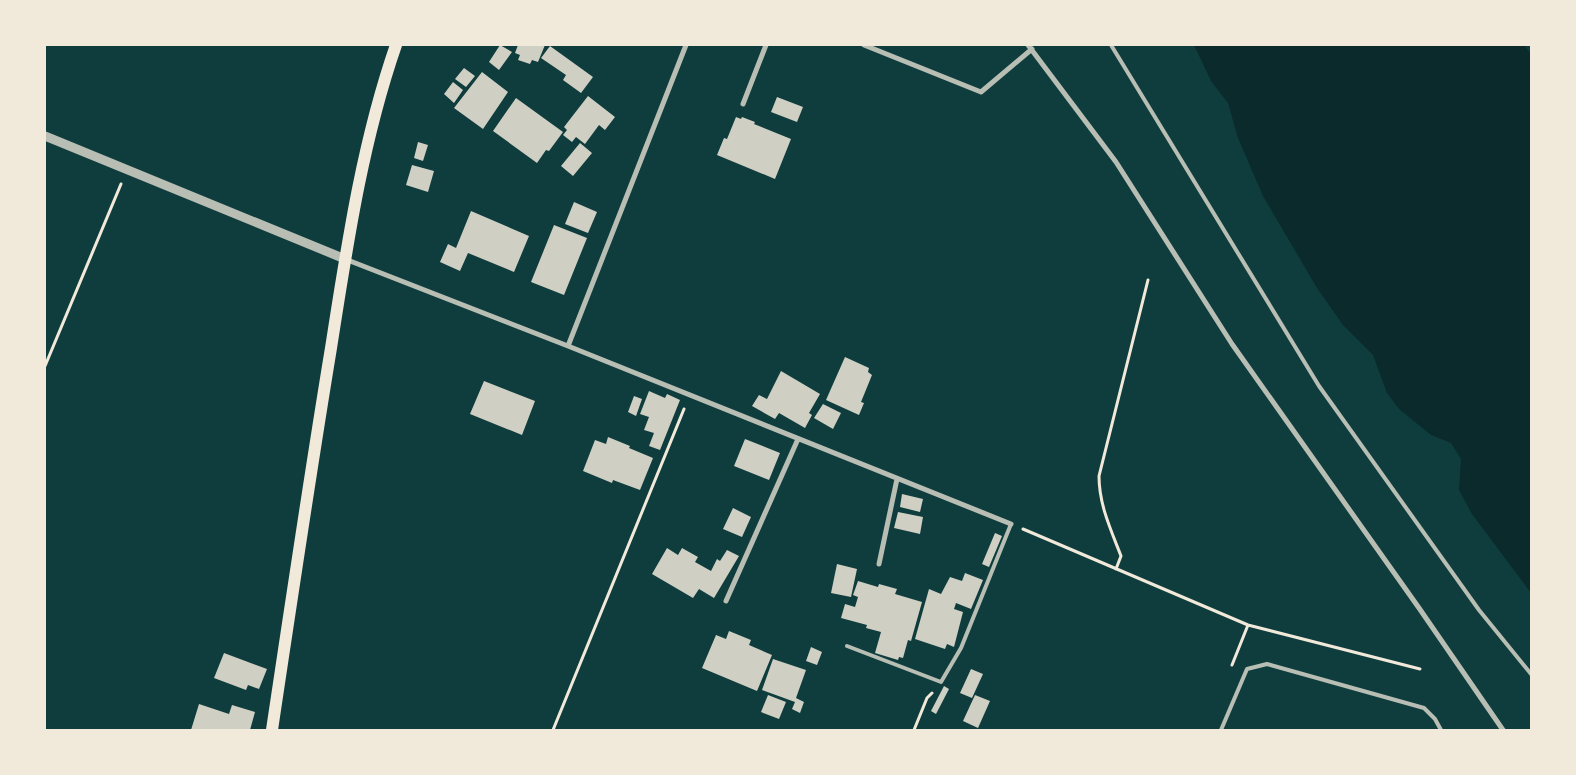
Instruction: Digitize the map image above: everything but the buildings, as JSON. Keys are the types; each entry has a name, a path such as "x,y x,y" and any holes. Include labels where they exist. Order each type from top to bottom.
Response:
{"main road":[{"path":"272,730 302,524 346,259 367,146 396,45"}],"street":[{"path":"568,346 686,45"},
{"path":"743,104 766,45"},
{"path":"864,45 981,92 1030,47 1116,162 1232,344 1503,730"},
{"path":"45,136 346,259 1012,524"},
{"path":"726,601 798,439"},
{"path":"879,564 897,479"}],"lane":[{"path":"1111,45 1319,386 1479,610 1531,674"},
{"path":"847,646 941,682 961,648 1012,524"},
{"path":"1222,730 1247,669 1267,664 1424,708 1435,719 1441,730"}],"path":[{"path":"45,366 127,170"},
{"path":"1116,569 1121,556 1103,509 1099,491 1099,476 1148,280"},
{"path":"553,730 689,395"},
{"path":"1012,524 1248,625 1420,669"},
{"path":"914,730 927,698 941,682"}],"water":[{"path":"1194,45 1524,45 1531,54 1531,593 1472,514 1459,490 1461,459 1451,443 1431,435 1399,409 1387,393 1373,355 1343,325 1317,288 1263,196 1238,138 1228,103 1211,81"}]}
